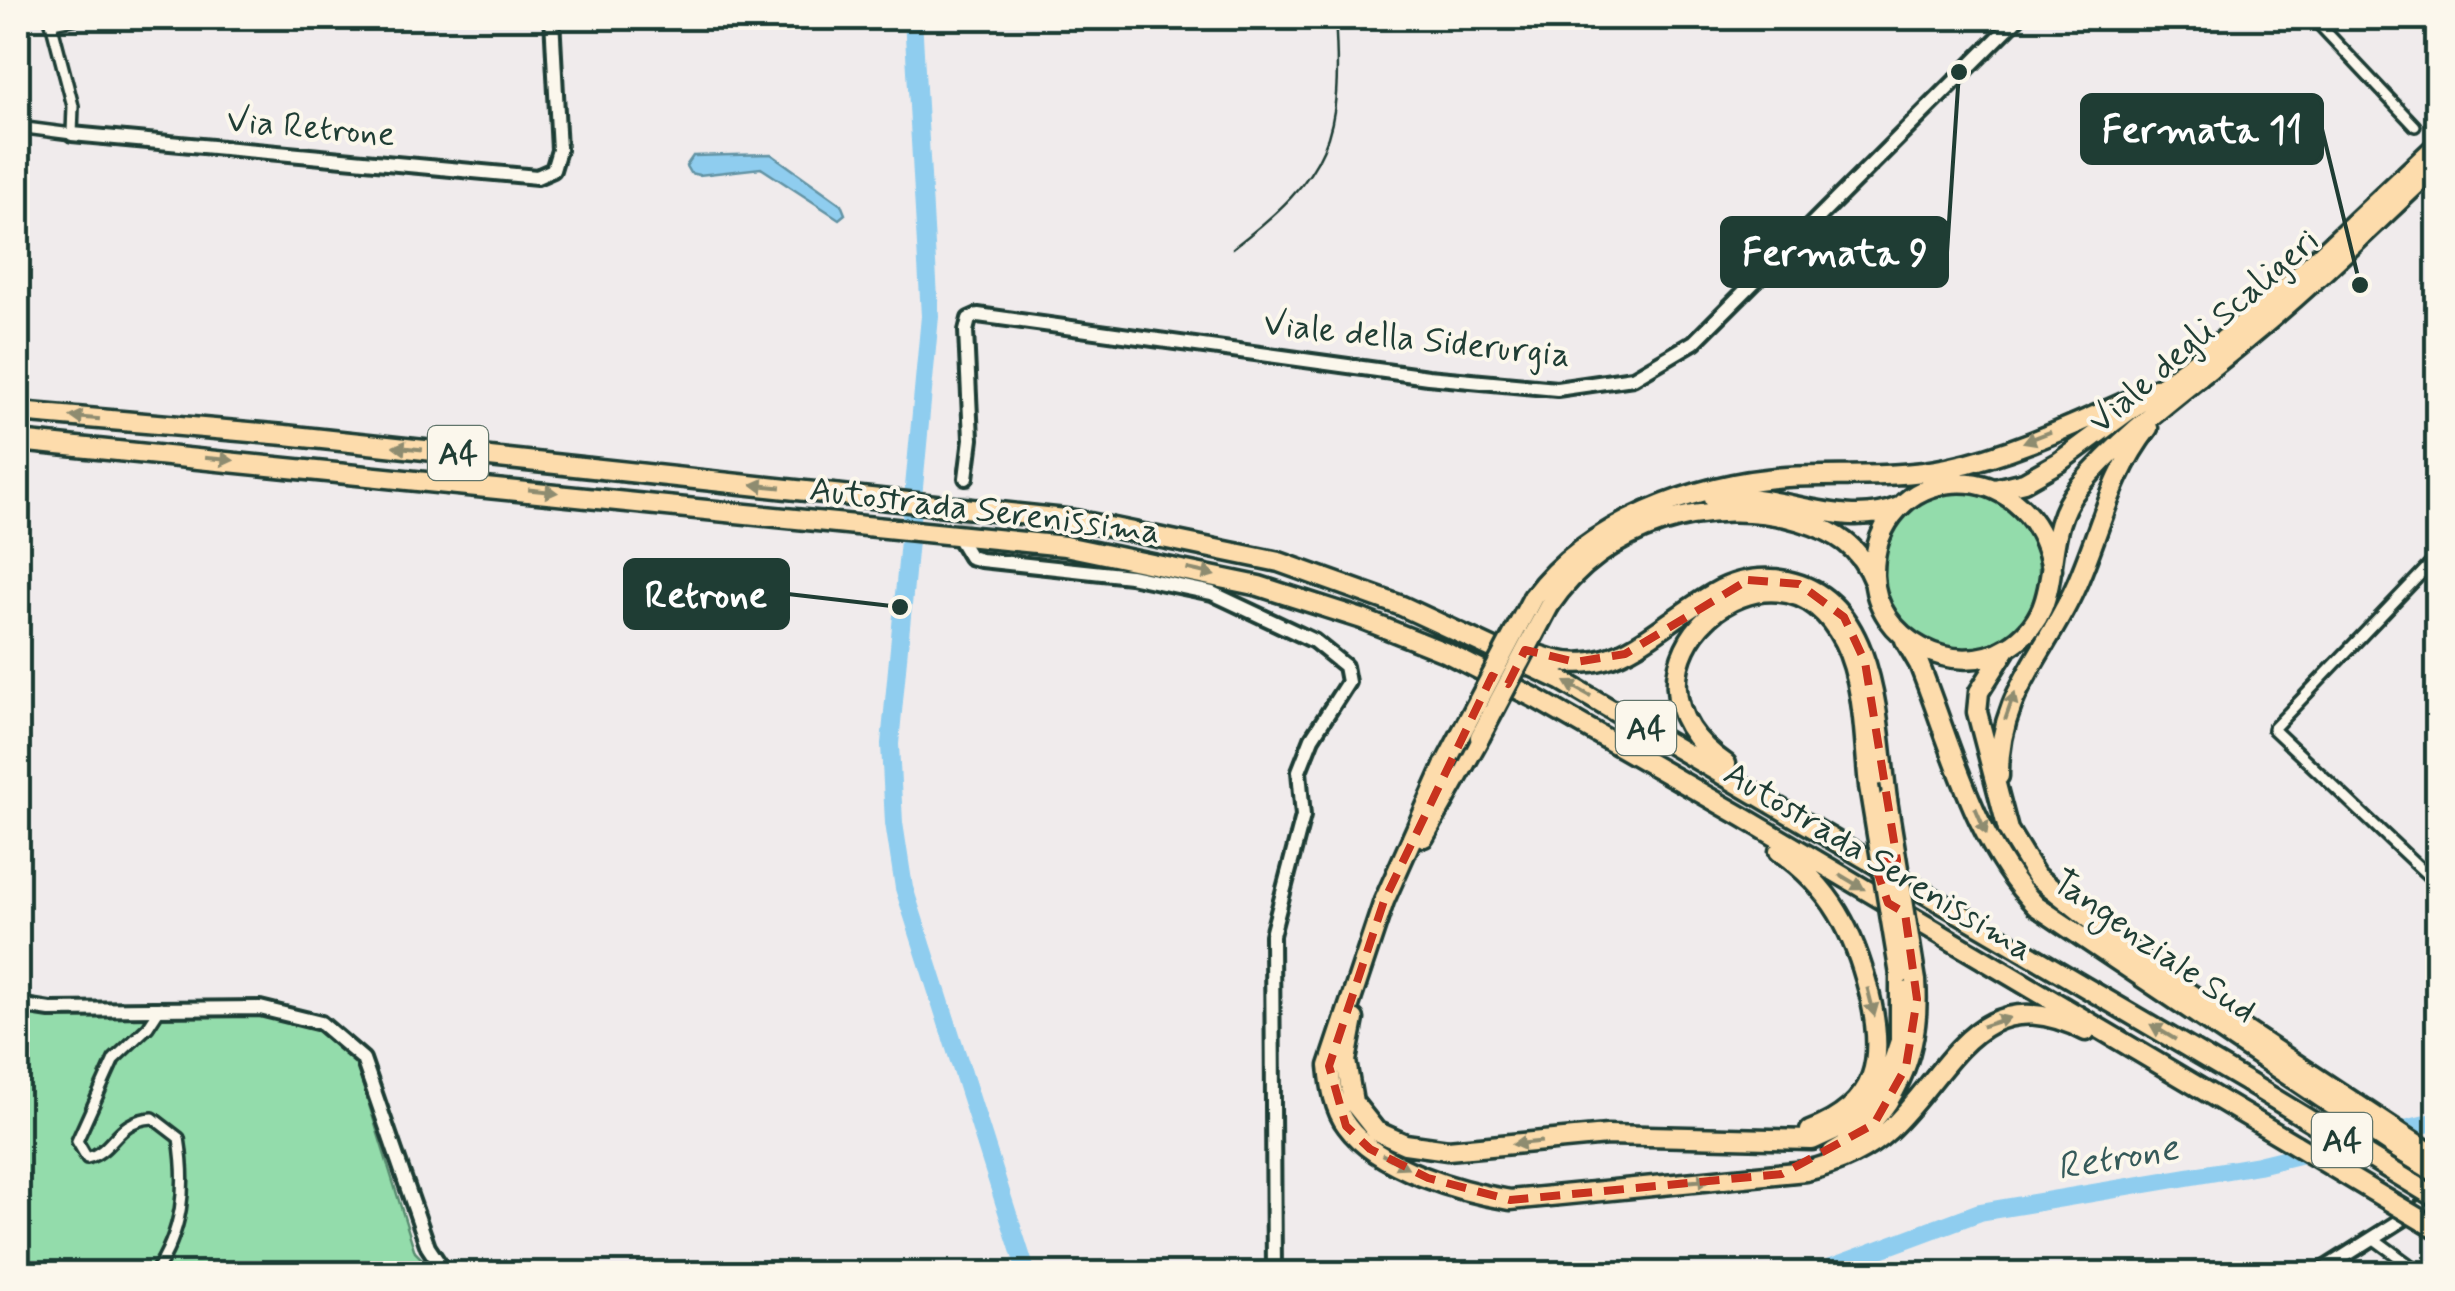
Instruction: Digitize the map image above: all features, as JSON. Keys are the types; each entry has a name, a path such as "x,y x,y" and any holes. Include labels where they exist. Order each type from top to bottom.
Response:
{"highway":[{"path":"2321,253 2438,129"},
{"name":"Viale degli Scaligeri","path":"2008,648 2038,618 2048,597 2055,527 2063,506 2166,392 2278,296 2438,144"},
{"name":"Viale degli Scaligeri","path":"1664,507 1724,497 1770,500 1862,516 1902,506 1948,484 1996,488 2024,482 2166,392 2294,300 2438,164"},
{"path":"2357,240 2438,177"},
{"path":"2166,392 1951,468 1766,479 1664,507 1590,542 1562,563 1445,764 1384,900 1344,1009 1329,1066 1332,1092 1346,1126 1370,1148 1428,1178 1470,1194 1510,1200 1782,1174 1828,1166 1867,1146 1905,1114 1970,1035 1987,1024 2026,1015 2076,1026 2296,1145"},
{"path":"1998,802 1998,754 2016,688 2074,592 2112,484 2166,392"},
{"name":"Autostrada Serenissima","path":"18,412 285,435 937,504 1140,531 1278,562 1471,634 1561,680 1998,934 2438,1198"},
{"name":"Autostrada Serenissima","path":"18,441 1096,550 1259,586 1402,634 1556,710 2438,1230"},
{"path":"1996,488 2037,522 2052,569"},
{"path":"1876,586 1879,543 1902,506"},
{"path":"1278,562 1365,584 1540,657 1576,662 1603,660 1634,649 1704,599 1734,584 1763,579 1799,584 1828,600 1858,639 1887,800 1908,978 1900,1040 1886,1082 1866,1109 1827,1137 1606,1135 1448,1150 1394,1141 1360,1114 1348,1088 1346,1061 1365,983 1420,844 1480,737 1541,602 1585,564 1624,538 1677,518 1716,512 1766,514 1838,534 1864,561 1902,635 1946,658 1976,659 2008,648"},
{"path":"1782,1174 1845,1146 1883,1112 1911,1049 1918,1011 1908,978 1869,786 1851,660 1828,620 1806,602 1768,592 1741,594 1711,612 1686,646 1678,672 1678,705 1696,738 1736,771 1865,846 1998,934"},
{"name":"Tangenziale Sud","path":"1902,635 1919,664 1976,811 2008,877 2073,934 2438,1158"},
{"name":"Tangenziale Sud","path":"2008,648 1979,692 1977,712 1998,802 2020,854 2060,898 2438,1176"},
{"path":"1556,710 1797,863 1825,890 1849,928 1878,1036 1870,1080 1854,1104 1824,1125 1792,1136 1750,1139"}],"street":[{"path":"18,128 72,134 73,106 51,20 78,18"},
{"name":"Via Retrone","path":"72,134 544,175 553,170 559,150 552,18"},
{"name":"Viale della Siderurgia","path":"966,478 971,439 966,331 969,320 978,315 1428,377 1558,390 1632,378 1694,342 2018,18"},
{"path":"2313,18 2415,126"},
{"path":"962,542 970,557 981,560 1130,576 1212,593 1314,641 1345,666 1348,682 1312,738 1298,771 1302,816 1272,935 1274,1274"},
{"path":"2438,556 2274,729 2438,885"},
{"path":"18,1005 50,1010 260,1008 322,1023 363,1059 428,1247 446,1274"},
{"path":"154,1274 179,1223 184,1190 179,1138 153,1118 122,1127 95,1157 87,1158 80,1152 78,1141 114,1058 148,1028 162,1007"},
{"path":"2316,1274 2338,1268 2373,1238 2438,1198"},
{"path":"2373,1238 2389,1254 2422,1274"}],"highlighted area":[{"path":"1748,580 1799,584 1844,617 1865,662 1897,860 1881,857 1875,865 1888,903 1905,913 1917,999 1906,1067 1874,1124 1782,1174 1510,1200 1428,1178 1370,1149 1346,1126 1329,1066 1345,1009 1384,901 1492,676 1508,684 1525,650 1576,662 1625,654"}],"green space":[{"path":"1960,493 1990,499 2016,516 2033,542 2039,572 2033,602 2016,628 1990,645 1960,651 1930,645 1904,628 1887,602 1881,572 1887,542 1904,516 1930,499"},
{"path":"18,1010 258,1013 320,1026 355,1060 415,1252 436,1273 18,1274"}],"water":[{"path":"771,154 841,204 845,214 839,219 761,168 699,175 690,173 686,166 693,156"}],"waterway":[{"name":"Retrone","path":"913,18 930,316 890,744 894,823 904,888 1027,1274"},
{"name":"Retrone","path":"1813,1274 1980,1212 2258,1165 2438,1121"}],"tunnel":[{"path":"961,542 966,478"}],"railway":[{"path":"1233,248 1291,197 1323,150 1336,93 1335,18"}],"place":[{"name":"Fermata 9","path":"1959,72"},
{"name":"Fermata 11","path":"2360,285"},
{"name":"Retrone","path":"900,607"}]}
